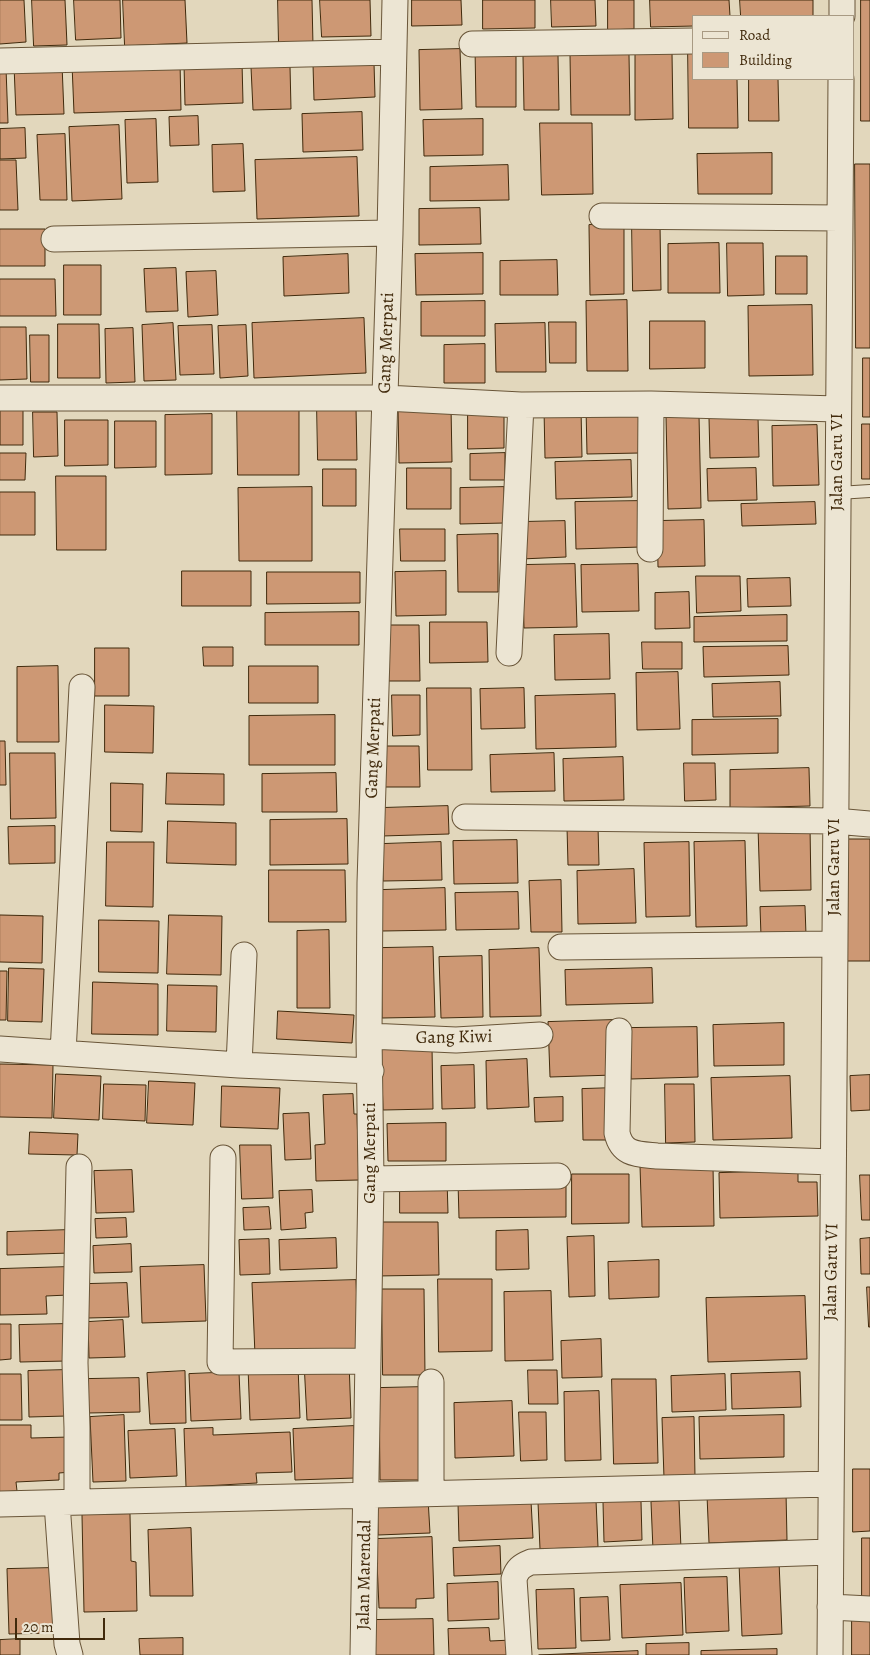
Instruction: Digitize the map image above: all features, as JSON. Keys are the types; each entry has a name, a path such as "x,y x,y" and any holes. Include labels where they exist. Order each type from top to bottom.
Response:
{"street":[{"name":"Gang Merpati","path":"366,1496 372,1179 369,1036 370,883 390,233 395,0"},
{"path":"842,0 842,15"},
{"path":"472,44 692,41"},
{"path":"0,61 394,52"},
{"name":"Jalan Garu VI","path":"830,1655 840,80"},
{"path":"602,216 839,218"},
{"path":"54,239 390,233"},
{"path":"0,398 385,398 521,405 651,404 838,409"},
{"path":"650,549 651,404"},
{"path":"509,653 521,405"},
{"path":"62,1053 82,687"},
{"path":"465,817 870,824"},
{"path":"561,947 834,944"},
{"path":"239,1065 244,955"},
{"path":"619,1031 617,1133 619,1143 625,1149 636,1154 657,1156 833,1162"},
{"name":"Gang Kiwi","path":"369,1036 456,1040 540,1035"},
{"path":"0,1049 239,1065 371,1071"},
{"path":"223,1158 220,1362 368,1361"},
{"path":"70,1655 67,1644 67,1503 77,1428 75,1363 79,1167"},
{"path":"372,1179 558,1176"},
{"path":"431,1382 431,1493"},
{"path":"0,1504 830,1484"},
{"name":"Jalan Marendal","path":"363,1655 366,1496"},
{"path":"519,1655 514,1579 516,1571 531,1562 830,1552"},
{"path":"830,1607 870,1609"}],"lane":[{"path":"838,493 870,491"}],"building":[{"path":"0,0 24,0 26,42 0,44"},
{"path":"32,0 65,0 67,45 34,46"},
{"path":"74,0 120,0 121,38 76,40"},
{"path":"123,0 185,0 187,43 125,46"},
{"path":"278,0 312,0 313,46 279,47"},
{"path":"320,0 370,0 371,36 322,37"},
{"path":"412,0 461,0 462,25 412,26"},
{"path":"483,0 535,0 535,28 483,29"},
{"path":"551,0 595,0 596,26 552,27"},
{"path":"608,0 634,0 634,29 608,30"},
{"path":"650,0 729,0 730,15 692,15 692,26 651,27"},
{"path":"740,0 813,0 813,15 741,15"},
{"path":"861,0 870,0 870,121 861,121"},
{"path":"516,46 516,107 476,107 475,47"},
{"path":"460,49 462,109 420,110 419,50"},
{"path":"688,49 692,49 692,80 737,80 738,128 689,128"},
{"path":"672,52 673,119 635,120 635,53"},
{"path":"629,54 630,115 571,115 570,55"},
{"path":"558,55 559,110 524,110 523,56"},
{"path":"180,61 181,110 74,113 72,64"},
{"path":"242,62 243,103 185,105 184,64"},
{"path":"374,63 375,97 314,100 313,64"},
{"path":"62,64 64,114 16,115 14,65"},
{"path":"290,66 291,109 253,110 251,67"},
{"path":"0,68 6,68 8,123 0,123"},
{"path":"749,80 778,80 779,121 749,121"},
{"path":"362,112 363,150 303,152 302,114"},
{"path":"198,116 199,145 170,146 169,117"},
{"path":"156,119 158,182 127,183 125,120"},
{"path":"483,119 483,155 424,156 423,120"},
{"path":"540,123 592,123 593,194 542,195"},
{"path":"119,125 122,199 72,201 69,127"},
{"path":"25,128 26,158 0,159 0,129"},
{"path":"65,134 67,200 40,200 37,135"},
{"path":"243,144 245,191 213,192 212,145"},
{"path":"772,153 772,194 698,194 697,154"},
{"path":"357,157 359,216 257,219 255,160"},
{"path":"0,160 16,160 18,210 0,210"},
{"path":"855,164 870,164 870,348 856,348"},
{"path":"508,165 509,200 430,201 430,167"},
{"path":"480,208 481,244 419,245 419,209"},
{"path":"624,224 624,294 590,295 589,225"},
{"path":"632,225 660,225 661,290 633,291"},
{"path":"0,229 45,229 45,266 0,266"},
{"path":"719,243 720,293 668,293 668,244"},
{"path":"727,243 763,243 764,295 728,296"},
{"path":"483,253 483,294 416,295 415,254"},
{"path":"348,254 349,293 284,296 283,257"},
{"path":"776,256 807,256 807,294 776,294"},
{"path":"557,260 558,295 500,295 500,261"},
{"path":"64,265 101,265 101,315 64,315"},
{"path":"176,268 178,311 146,312 144,269"},
{"path":"216,271 218,315 188,317 186,272"},
{"path":"0,279 55,279 56,316 0,316"},
{"path":"627,300 628,371 587,371 586,301"},
{"path":"485,301 485,336 421,336 421,302"},
{"path":"812,305 813,375 749,376 748,306"},
{"path":"364,318 366,373 254,378 252,323"},
{"path":"650,321 705,321 705,368 650,369"},
{"path":"549,322 576,322 576,363 550,363"},
{"path":"173,323 176,380 144,381 142,325"},
{"path":"545,323 546,372 496,372 495,324"},
{"path":"58,324 99,324 100,378 58,378"},
{"path":"212,325 214,374 180,375 178,326"},
{"path":"246,325 248,376 220,378 218,326"},
{"path":"0,327 26,327 27,379 0,380"},
{"path":"133,328 135,382 106,383 105,329"},
{"path":"30,335 49,335 49,382 31,382"},
{"path":"485,344 485,383 444,383 444,345"},
{"path":"863,358 870,358 870,417 863,417"},
{"path":"23,404 23,445 0,445 0,405"},
{"path":"237,404 299,404 299,475 238,475"},
{"path":"639,405 640,453 587,454 586,407"},
{"path":"451,406 452,462 399,463 398,407"},
{"path":"468,406 504,406 504,448 468,449"},
{"path":"317,407 356,407 357,460 318,460"},
{"path":"581,408 582,457 545,458 544,409"},
{"path":"33,412 57,412 58,456 34,457"},
{"path":"212,414 212,474 165,475 165,415"},
{"path":"699,415 701,508 668,509 666,416"},
{"path":"758,417 759,457 710,458 709,418"},
{"path":"65,420 108,420 108,465 65,466"},
{"path":"115,421 156,421 156,467 115,468"},
{"path":"862,424 870,424 870,479 862,479"},
{"path":"817,425 819,485 773,486 772,426"},
{"path":"0,453 26,453 25,480 0,480"},
{"path":"505,453 505,480 470,480 470,454"},
{"path":"631,460 632,497 556,499 555,462"},
{"path":"407,468 451,468 451,509 407,509"},
{"path":"756,468 757,500 708,501 707,469"},
{"path":"323,469 356,469 356,506 323,506"},
{"path":"56,476 106,476 106,550 57,550"},
{"path":"312,487 312,561 239,561 238,488"},
{"path":"504,487 505,523 460,524 460,488"},
{"path":"0,492 35,492 35,535 0,535"},
{"path":"640,501 641,547 576,549 575,502"},
{"path":"815,502 816,524 742,526 741,504"},
{"path":"704,520 705,566 658,567 657,521"},
{"path":"565,521 566,557 521,559 521,522"},
{"path":"400,529 445,529 445,561 401,561"},
{"path":"498,534 498,592 458,592 457,535"},
{"path":"575,564 577,627 524,628 522,565"},
{"path":"638,564 639,611 582,612 581,565"},
{"path":"182,571 251,571 251,606 182,606"},
{"path":"446,571 446,615 396,616 395,572"},
{"path":"267,572 360,572 360,603 267,604"},
{"path":"696,576 740,576 741,611 697,613"},
{"path":"790,578 791,606 748,607 747,579"},
{"path":"689,592 690,628 655,629 655,593"},
{"path":"359,612 359,645 265,645 265,613"},
{"path":"787,615 787,641 694,642 694,617"},
{"path":"430,622 487,622 488,662 430,663"},
{"path":"389,625 419,625 420,681 389,681"},
{"path":"609,634 610,679 555,680 554,635"},
{"path":"642,642 682,642 682,669 643,669"},
{"path":"788,646 789,675 704,677 703,647"},
{"path":"203,647 233,647 233,666 204,666"},
{"path":"95,648 129,648 129,696 95,696"},
{"path":"58,666 59,742 17,742 17,667"},
{"path":"249,666 318,666 318,703 249,703"},
{"path":"678,672 680,729 637,730 636,673"},
{"path":"780,682 781,716 713,717 712,684"},
{"path":"427,688 471,688 472,770 428,770"},
{"path":"524,688 525,728 481,729 480,689"},
{"path":"615,694 616,747 536,749 535,696"},
{"path":"392,695 420,695 420,735 393,736"},
{"path":"105,705 154,706 153,753 105,752"},
{"path":"335,715 335,765 249,765 249,716"},
{"path":"778,719 778,753 692,755 692,720"},
{"path":"0,741 5,741 6,785 0,785"},
{"path":"382,746 419,746 420,787 383,787"},
{"path":"10,753 55,753 56,818 11,819"},
{"path":"554,753 555,791 491,792 490,755"},
{"path":"623,757 624,800 564,801 563,759"},
{"path":"684,763 715,763 716,800 685,801"},
{"path":"809,768 810,806 730,808 730,770"},
{"path":"167,773 224,774 224,805 166,804"},
{"path":"336,773 337,812 262,812 262,774"},
{"path":"111,783 143,784 142,832 111,831"},
{"path":"448,806 449,834 382,836 381,808"},
{"path":"347,819 348,864 270,865 270,820"},
{"path":"168,821 236,823 236,865 167,863"},
{"path":"55,826 55,863 9,864 8,827"},
{"path":"598,826 599,865 568,865 567,827"},
{"path":"810,826 811,890 760,891 758,827"},
{"path":"845,839 870,839 870,961 843,961"},
{"path":"517,840 518,883 454,884 453,841"},
{"path":"745,841 747,926 696,927 694,842"},
{"path":"107,842 154,842 153,907 106,906"},
{"path":"441,842 442,880 383,881 382,844"},
{"path":"689,842 690,916 646,917 644,843"},
{"path":"634,869 636,923 578,924 577,871"},
{"path":"269,870 345,870 346,922 269,922"},
{"path":"561,880 562,932 531,932 529,881"},
{"path":"445,888 446,930 382,931 381,890"},
{"path":"518,892 519,929 456,930 455,893"},
{"path":"805,906 806,935 761,936 760,907"},
{"path":"0,915 43,916 42,963 0,962"},
{"path":"169,915 222,916 221,975 167,974"},
{"path":"99,920 159,921 158,973 99,972"},
{"path":"329,930 330,1008 297,1008 297,931"},
{"path":"433,947 435,1017 382,1018 381,948"},
{"path":"539,948 541,1016 490,1017 489,950"},
{"path":"482,956 483,1017 441,1018 439,957"},
{"path":"9,968 44,969 42,1022 8,1021"},
{"path":"652,968 653,1003 566,1005 565,970"},
{"path":"0,971 7,971 6,1020 0,1020"},
{"path":"93,982 158,984 158,1035 92,1034"},
{"path":"168,985 217,986 216,1032 167,1031"},
{"path":"278,1011 354,1015 352,1043 277,1039"},
{"path":"613,1020 614,1075 550,1077 548,1022"},
{"path":"784,1023 784,1065 714,1066 713,1025"},
{"path":"697,1027 698,1077 631,1079 630,1028"},
{"path":"432,1046 433,1109 383,1110 381,1048"},
{"path":"527,1059 529,1107 487,1109 486,1061"},
{"path":"0,1064 53,1065 52,1118 0,1117"},
{"path":"474,1065 475,1108 442,1109 441,1066"},
{"path":"56,1074 101,1076 99,1120 54,1118"},
{"path":"870,1075 870,1110 851,1111 850,1076"},
{"path":"790,1076 792,1138 713,1140 711,1078"},
{"path":"149,1081 195,1083 193,1125 147,1123"},
{"path":"104,1084 146,1085 145,1121 103,1119"},
{"path":"665,1084 694,1084 695,1142 666,1143"},
{"path":"222,1086 280,1088 278,1129 221,1127"},
{"path":"615,1088 617,1140 583,1140 582,1089"},
{"path":"353,1094 354,1114 357,1114 359,1180 316,1181 315,1145 325,1144 323,1095"},
{"path":"563,1097 563,1121 535,1122 534,1098"},
{"path":"309,1113 311,1159 285,1160 283,1114"},
{"path":"446,1123 446,1161 388,1161 387,1124"},
{"path":"30,1132 78,1134 77,1155 29,1154"},
{"path":"240,1145 271,1145 273,1198 242,1199"},
{"path":"713,1165 714,1226 642,1227 640,1166"},
{"path":"132,1170 134,1212 96,1213 94,1171"},
{"path":"798,1171 798,1182 817,1182 818,1216 720,1218 719,1173"},
{"path":"572,1174 629,1174 629,1223 572,1224"},
{"path":"860,1175 870,1175 870,1220 862,1220"},
{"path":"400,1179 447,1179 448,1213 400,1213"},
{"path":"566,1180 566,1217 459,1218 458,1182"},
{"path":"312,1190 313,1212 305,1213 306,1228 281,1230 279,1191"},
{"path":"269,1207 271,1229 244,1230 243,1208"},
{"path":"126,1218 127,1237 96,1238 95,1219"},
{"path":"377,1222 438,1222 439,1275 377,1276"},
{"path":"69,1230 70,1253 7,1255 7,1232"},
{"path":"528,1230 529,1269 496,1270 496,1231"},
{"path":"594,1236 595,1296 569,1297 567,1237"},
{"path":"336,1238 337,1268 280,1270 279,1240"},
{"path":"870,1238 870,1274 861,1274 860,1239"},
{"path":"269,1239 270,1274 240,1275 239,1240"},
{"path":"131,1244 132,1272 94,1273 93,1246"},
{"path":"659,1260 659,1297 609,1299 608,1262"},
{"path":"204,1265 206,1321 142,1323 140,1267"},
{"path":"68,1267 68,1295 46,1296 47,1314 0,1315 0,1269"},
{"path":"438,1279 492,1279 492,1351 439,1352"},
{"path":"356,1280 359,1351 255,1355 252,1283"},
{"path":"127,1283 129,1317 88,1318 87,1284"},
{"path":"867,1287 870,1287 870,1327 869,1327"},
{"path":"382,1289 424,1289 425,1375 383,1375"},
{"path":"551,1291 553,1360 505,1361 504,1292"},
{"path":"805,1296 807,1359 708,1362 706,1298"},
{"path":"123,1320 125,1357 89,1358 88,1322"},
{"path":"0,1324 11,1324 11,1359 0,1360"},
{"path":"66,1324 67,1361 20,1362 19,1325"},
{"path":"601,1339 602,1377 562,1378 561,1341"},
{"path":"349,1361 351,1418 307,1420 304,1362"},
{"path":"298,1366 300,1418 250,1420 248,1367"},
{"path":"66,1370 67,1416 29,1417 28,1371"},
{"path":"528,1370 557,1370 558,1404 529,1404"},
{"path":"185,1371 186,1423 150,1424 147,1373"},
{"path":"239,1372 241,1419 191,1421 189,1374"},
{"path":"800,1372 801,1407 732,1409 731,1374"},
{"path":"0,1374 21,1374 22,1420 0,1420"},
{"path":"725,1374 726,1410 672,1412 671,1376"},
{"path":"139,1378 140,1412 88,1413 87,1379"},
{"path":"612,1379 656,1379 658,1463 614,1464"},
{"path":"424,1387 425,1480 380,1480 379,1388"},
{"path":"599,1391 601,1460 565,1461 564,1392"},
{"path":"512,1401 514,1456 455,1458 454,1403"},
{"path":"519,1412 546,1412 547,1460 521,1461"},
{"path":"124,1415 126,1481 93,1482 90,1417"},
{"path":"784,1415 784,1457 700,1459 699,1417"},
{"path":"694,1417 695,1477 664,1478 662,1418"},
{"path":"0,1425 31,1425 31,1438 70,1437 71,1472 59,1473 59,1480 16,1482 17,1491 0,1492"},
{"path":"354,1426 355,1478 295,1480 293,1429"},
{"path":"213,1428 213,1435 290,1432 292,1472 256,1473 257,1483 186,1487 184,1429"},
{"path":"175,1429 177,1476 130,1478 128,1431"},
{"path":"853,1469 870,1469 870,1531 853,1532"},
{"path":"786,1492 787,1540 709,1543 707,1495"},
{"path":"428,1498 430,1533 378,1535 377,1500"},
{"path":"596,1500 598,1547 540,1549 538,1502"},
{"path":"679,1500 681,1549 653,1550 651,1502"},
{"path":"531,1501 533,1538 459,1541 458,1503"},
{"path":"641,1501 642,1540 604,1542 603,1502"},
{"path":"130,1514 131,1561 136,1562 137,1611 84,1612 82,1515"},
{"path":"191,1528 193,1596 150,1596 148,1530"},
{"path":"432,1537 434,1598 416,1599 416,1608 379,1608 376,1539"},
{"path":"862,1538 870,1538 870,1597 862,1597"},
{"path":"500,1546 501,1574 454,1576 453,1548"},
{"path":"779,1561 782,1634 742,1636 739,1563"},
{"path":"52,1568 53,1633 9,1634 7,1569"},
{"path":"727,1577 729,1631 686,1633 684,1578"},
{"path":"498,1582 499,1619 448,1621 447,1584"},
{"path":"681,1583 683,1635 622,1638 620,1585"},
{"path":"574,1589 576,1648 538,1649 536,1590"},
{"path":"608,1597 610,1640 581,1641 580,1598"},
{"path":"852,1618 870,1618 870,1655 852,1655"},
{"path":"433,1619 434,1655 374,1655 373,1620"},
{"path":"489,1628 490,1641 512,1640 513,1655 449,1655 448,1629"},
{"path":"183,1638 183,1655 140,1655 139,1639"},
{"path":"20,1639 20,1655 0,1655 0,1640"},
{"path":"689,1643 689,1655 646,1655 646,1644"},
{"path":"777,1649 777,1655 701,1655 701,1651"},
{"path":"638,1651 638,1655 539,1655"}]}
